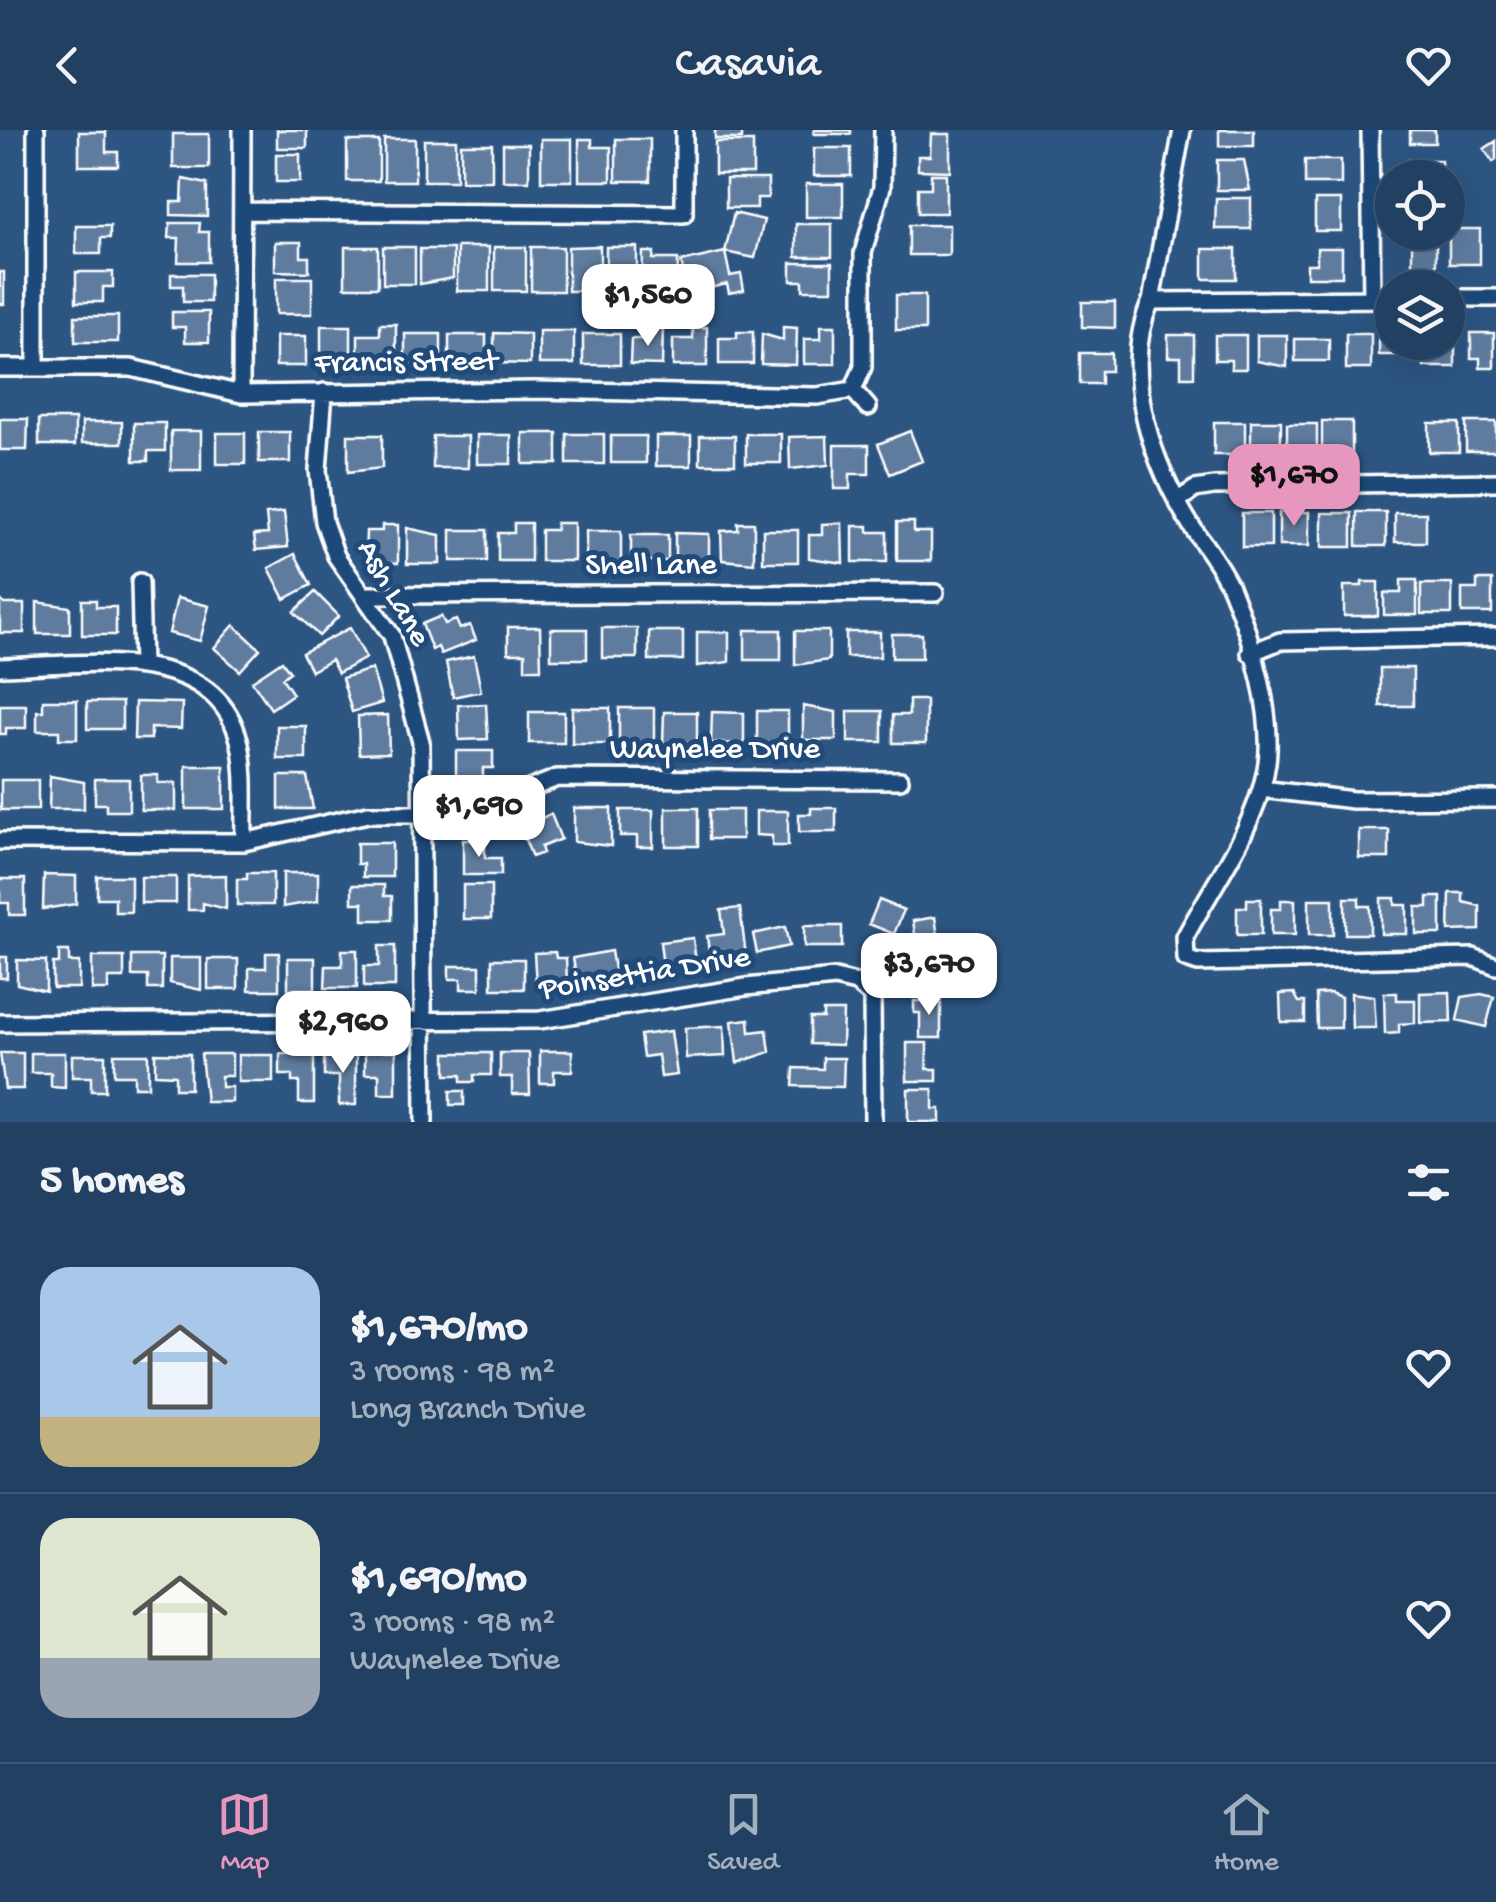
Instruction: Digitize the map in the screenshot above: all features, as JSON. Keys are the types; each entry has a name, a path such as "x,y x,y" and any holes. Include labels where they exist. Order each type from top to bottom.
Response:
{"street":[{"path":"36,130 36,368"},
{"path":"241,394 242,130"},
{"path":"242,211 684,214 684,130"},
{"path":"868,407 853,390 863,367 863,254 879,206 884,130"},
{"path":"1182,130 1151,301 1142,322 1145,425 1177,501 1231,587 1269,718 1261,788 1254,809 1185,938 1186,959 1198,962 1472,957 1496,966"},
{"path":"1151,301 1372,299 1370,130"},
{"path":"1465,298 1496,298"},
{"name":"Francis Street","path":"0,368 144,370 241,394 817,396 853,390"},
{"name":"Ash Lane","path":"324,392 318,470 324,522 336,556 392,636 412,697 421,742 424,1122"},
{"path":"1177,501 1196,488 1214,486 1496,482"},
{"path":"140,582 142,666"},
{"name":"Shell Lane","path":"367,596 935,593"},
{"path":"1250,653 1280,641 1496,637"},
{"path":"0,667 142,666 170,670 190,679 227,712 239,739 244,842"},
{"name":"Waynelee Drive","path":"0,841 244,842 368,814 466,814 557,778 900,780"},
{"path":"1261,788 1353,800 1496,800"},
{"name":"Poinsettia Drive","path":"0,1022 423,1022 592,1015 746,987 835,978 856,983 872,996 873,1122"}],"building":[{"path":"277,130 307,130 307,148 277,148"},
{"path":"715,130 742,130 742,139 715,139"},
{"path":"814,130 851,130 851,134 814,134"},
{"path":"1219,130 1254,130 1254,146 1219,146"},
{"path":"1410,130 1435,130 1435,143 1410,143"},
{"path":"79,132 106,132 106,152 118,152 118,166 79,166"},
{"path":"173,134 209,134 209,168 173,168"},
{"path":"931,134 950,134 950,171 918,170 918,156 930,156"},
{"path":"384,139 415,139 415,181 384,181"},
{"path":"541,139 572,139 572,181 541,181"},
{"path":"579,139 592,139 592,147 611,147 611,181 579,181"},
{"path":"616,139 650,139 650,181 616,181"},
{"path":"424,140 456,140 456,181 424,181"},
{"path":"347,141 379,141 379,181 347,181"},
{"path":"1496,141 1496,160 1493,162 1484,149"},
{"path":"715,142 753,142 753,174 715,174"},
{"path":"461,144 492,144 492,181 461,181"},
{"path":"503,144 529,144 529,181 503,181"},
{"path":"814,148 851,148 851,176 814,176"},
{"path":"276,154 300,154 300,182 276,182"},
{"path":"1217,160 1244,160 1250,190 1217,190"},
{"path":"1305,160 1341,160 1341,184 1305,184"},
{"path":"931,174 946,174 946,213 918,213 918,188 931,188"},
{"path":"183,179 207,184 207,216 171,215 171,202 182,202"},
{"path":"726,179 768,179 768,198 757,198 757,208 726,208"},
{"path":"806,184 843,184 843,217 806,217"},
{"path":"1216,198 1251,198 1251,229 1215,229"},
{"path":"1315,200 1341,200 1341,231 1315,231"},
{"path":"734,213 764,220 755,258 725,252"},
{"path":"170,223 200,223 199,232 209,232 209,262 178,262 179,238 169,238"},
{"path":"796,224 832,224 832,257 796,257"},
{"path":"909,225 949,225 949,255 909,255"},
{"path":"76,226 110,226 110,238 101,238 101,254 76,254"},
{"path":"1465,229 1480,229 1480,264 1449,264 1449,250 1465,250"},
{"path":"275,242 301,242 301,257 309,257 309,272 275,271"},
{"path":"600,246 600,291 568,291 568,247"},
{"path":"345,247 378,247 378,287 345,287"},
{"path":"383,247 415,247 415,284 383,284"},
{"path":"457,247 489,247 489,291 457,291"},
{"path":"494,247 526,247 526,291 494,291"},
{"path":"531,247 563,247 563,291 531,291"},
{"path":"606,247 637,247 637,285 606,285"},
{"path":"1317,248 1342,248 1342,277 1307,277 1307,264 1317,264"},
{"path":"420,249 453,249 453,278 420,284"},
{"path":"1203,249 1236,249 1236,279 1203,279"},
{"path":"1412,250 1436,250 1436,267 1412,267"},
{"path":"643,252 654,252 653,259 678,259 677,290 642,289"},
{"path":"725,252 730,276 741,274 744,290 729,293 727,284 688,293 681,262"},
{"path":"791,263 832,263 832,290 803,290 803,281 791,281"},
{"path":"0,272 4,272 4,304 0,304"},
{"path":"76,272 113,272 113,287 103,287 103,302 76,302"},
{"path":"171,274 210,274 210,302 183,302 183,286 171,286"},
{"path":"276,278 312,278 312,314 276,314"},
{"path":"896,295 925,295 925,330 896,330"},
{"path":"1082,302 1115,302 1115,328 1082,327"},
{"path":"172,312 209,312 209,342 185,342 185,327 172,327"},
{"path":"75,316 118,316 118,342 75,342"},
{"path":"380,324 396,324 396,364 358,364 358,335 380,335"},
{"path":"321,326 351,326 351,365 321,365"},
{"path":"821,326 835,326 835,364 804,364 804,339 821,339"},
{"path":"707,327 707,366 673,366 673,339 693,339 693,328"},
{"path":"783,327 797,328 796,365 761,364 762,334 783,340"},
{"path":"649,328 663,328 662,365 630,364 631,339 648,339"},
{"path":"539,331 574,331 574,364 539,364"},
{"path":"737,332 753,332 753,364 719,364 719,338 737,338"},
{"path":"494,333 530,334 530,364 494,363"},
{"path":"1471,333 1494,333 1494,368 1480,368 1480,358 1471,358"},
{"path":"405,334 441,334 441,364 405,364"},
{"path":"583,334 620,334 620,365 583,365"},
{"path":"1346,334 1371,334 1371,369 1346,369"},
{"path":"449,335 486,335 486,364 449,364"},
{"path":"1168,335 1194,335 1194,377 1181,377 1181,357 1168,357"},
{"path":"1215,335 1246,335 1246,369 1231,369 1231,360 1215,360"},
{"path":"1257,335 1287,335 1287,367 1257,361"},
{"path":"276,336 306,336 306,366 276,366"},
{"path":"1295,339 1329,339 1329,361 1295,361"},
{"path":"1080,353 1111,353 1111,371 1101,371 1101,384 1080,384"},
{"path":"1424,360 1455,360 1455,367 1424,367"},
{"path":"0,419 28,419 27,450 0,450"},
{"path":"39,419 75,419 75,445 39,445"},
{"path":"1251,421 1281,421 1281,455 1251,455"},
{"path":"1322,421 1352,421 1352,455 1322,455"},
{"path":"82,422 122,422 122,443 82,443"},
{"path":"1214,422 1245,422 1245,455 1214,455"},
{"path":"1466,422 1496,422 1496,451 1466,451"},
{"path":"134,423 165,423 165,451 148,451 148,461 134,461"},
{"path":"1429,423 1459,423 1459,452 1429,452"},
{"path":"1287,424 1317,424 1317,453 1287,453"},
{"path":"171,431 201,431 201,470 171,470"},
{"path":"910,431 922,461 890,474 878,444"},
{"path":"259,432 290,432 290,462 259,462"},
{"path":"217,433 245,433 245,464 217,464"},
{"path":"523,433 557,433 557,464 523,464"},
{"path":"567,434 604,434 604,464 567,464"},
{"path":"746,434 781,434 781,463 746,463"},
{"path":"348,435 382,435 382,468 348,472"},
{"path":"477,435 511,435 511,464 477,464"},
{"path":"433,436 468,436 468,468 433,468"},
{"path":"611,436 646,436 646,463 611,463"},
{"path":"656,436 691,436 691,466 656,466"},
{"path":"700,436 735,436 735,464 700,464"},
{"path":"827,436 828,465 790,469 789,437"},
{"path":"834,445 869,445 869,474 850,474 850,489 834,489"},
{"path":"284,512 288,547 256,550 254,535 268,534 266,514"},
{"path":"1279,512 1309,512 1309,546 1279,546"},
{"path":"1357,512 1386,512 1386,546 1357,546"},
{"path":"1242,513 1271,513 1271,547 1242,547"},
{"path":"1322,513 1352,513 1352,547 1322,547"},
{"path":"1395,513 1426,513 1426,542 1395,542"},
{"path":"897,522 914,522 914,532 931,532 931,561 897,561"},
{"path":"514,523 531,523 531,561 498,561 498,533 514,533"},
{"path":"556,523 574,523 574,561 541,561 541,530 556,530"},
{"path":"738,523 754,523 754,563 722,560 721,531 738,530"},
{"path":"842,523 843,563 809,558 809,535 822,535 822,524"},
{"path":"382,525 398,525 398,563 365,563 366,531 382,531"},
{"path":"853,526 868,526 868,532 887,532 887,562 853,562"},
{"path":"407,528 440,535 440,564 407,564"},
{"path":"451,530 487,530 487,561 451,561"},
{"path":"763,530 798,530 798,562 763,562"},
{"path":"586,531 621,531 621,563 586,563"},
{"path":"675,533 709,534 709,563 675,563"},
{"path":"631,535 668,535 668,561 631,561"},
{"path":"295,554 311,585 285,599 269,568"},
{"path":"1401,580 1417,580 1417,615 1384,615 1384,593 1401,593"},
{"path":"1477,580 1492,580 1492,613 1462,613 1462,589 1477,589"},
{"path":"1362,582 1378,582 1378,616 1344,616 1344,586 1362,586"},
{"path":"1421,584 1452,584 1452,614 1421,614"},
{"path":"315,592 339,616 319,636 294,612"},
{"path":"177,598 209,606 200,641 169,633"},
{"path":"0,599 4,604 24,604 24,633 0,633"},
{"path":"82,600 96,600 96,607 116,607 116,635 82,635"},
{"path":"37,602 70,607 70,634 37,634"},
{"path":"441,616 445,624 456,620 460,629 470,625 476,640 441,654 438,647 432,650 422,624"},
{"path":"234,625 260,649 240,671 214,648"},
{"path":"508,627 540,627 541,669 525,669 525,653 508,653"},
{"path":"350,628 366,658 338,673 331,660 311,671 302,653"},
{"path":"602,628 637,628 637,658 602,658"},
{"path":"551,629 587,629 587,659 551,659"},
{"path":"745,630 781,630 781,660 745,660"},
{"path":"649,631 683,631 683,660 649,660"},
{"path":"795,631 829,631 829,660 795,665"},
{"path":"697,632 729,632 729,662 697,666"},
{"path":"846,632 880,632 880,657 846,657"},
{"path":"892,634 922,634 922,658 892,658"},
{"path":"474,656 481,691 453,697 446,662"},
{"path":"282,661 290,672 282,678 293,694 271,709 252,681"},
{"path":"1380,668 1413,668 1413,706 1380,706"},
{"path":"372,669 382,703 352,712 342,678"},
{"path":"43,700 77,700 77,739 59,739 59,731 37,731 37,711 43,711"},
{"path":"909,700 926,700 926,743 893,743 893,715 909,715"},
{"path":"87,702 122,702 122,729 87,729"},
{"path":"135,702 182,703 181,729 151,728 151,739 134,739"},
{"path":"486,704 488,739 459,740 458,705"},
{"path":"0,705 26,705 26,728 6,728 6,734 0,734"},
{"path":"803,706 836,712 836,740 803,740"},
{"path":"572,708 610,708 610,744 572,744"},
{"path":"619,708 654,708 654,743 619,743"},
{"path":"757,711 788,711 788,743 757,743"},
{"path":"848,711 882,711 882,742 848,742"},
{"path":"529,712 564,712 564,743 529,743"},
{"path":"664,712 697,712 697,743 663,743"},
{"path":"712,712 744,713 744,744 711,743"},
{"path":"388,715 389,753 359,754 358,716"},
{"path":"277,726 306,726 306,759 277,759"},
{"path":"456,751 493,751 493,768 483,768 483,784 456,784"},
{"path":"186,766 224,766 224,809 186,809"},
{"path":"141,775 158,775 158,783 176,783 176,810 141,810"},
{"path":"50,776 84,782 84,809 49,809"},
{"path":"279,776 307,776 313,809 279,809"},
{"path":"95,779 129,779 129,811 106,811 106,804 95,804"},
{"path":"1,780 38,780 38,810 1,810"},
{"path":"574,808 611,808 611,846 574,842"},
{"path":"666,808 698,808 698,846 666,846"},
{"path":"811,808 836,808 836,832 799,832 799,814 811,814"},
{"path":"620,810 653,810 653,847 637,847 637,836 620,836"},
{"path":"709,810 742,810 742,839 709,839"},
{"path":"756,811 788,811 788,846 772,846 772,836 756,835"},
{"path":"551,814 561,839 541,847 543,853 532,857 520,827"},
{"path":"1359,830 1389,830 1389,858 1359,858"},
{"path":"463,840 485,840 485,858 501,858 501,875 463,875"},
{"path":"357,843 392,843 392,877 363,877 363,864 357,864"},
{"path":"247,873 273,873 273,905 237,905 237,879 247,879"},
{"path":"283,873 318,873 318,901 283,907"},
{"path":"44,875 76,876 76,904 43,909"},
{"path":"226,875 226,909 203,903 203,910 188,910 188,876"},
{"path":"97,876 131,876 131,912 115,912 115,898 97,898"},
{"path":"141,877 176,877 176,903 141,903"},
{"path":"0,879 25,879 25,915 9,915 9,903 0,903"},
{"path":"352,885 384,885 384,896 392,896 392,920 363,920 363,903 352,903"},
{"path":"463,885 491,885 491,919 463,919"},
{"path":"1450,893 1463,893 1463,902 1480,906 1480,930 1449,931"},
{"path":"1428,897 1441,897 1441,934 1416,934 1416,907 1428,907"},
{"path":"1345,898 1359,898 1359,906 1370,906 1370,934 1345,934"},
{"path":"1381,898 1395,898 1395,905 1407,905 1407,934 1381,934"},
{"path":"1247,899 1261,899 1261,935 1237,935 1237,907 1247,907"},
{"path":"1309,899 1333,899 1333,935 1309,935"},
{"path":"879,900 904,910 894,934 869,924"},
{"path":"1281,900 1295,900 1295,935 1271,935 1271,909 1281,909"},
{"path":"740,908 746,956 710,961 707,936 724,934 721,910"},
{"path":"935,917 939,942 946,940 948,952 942,953 945,974 922,977 913,921"},
{"path":"804,926 842,926 842,947 804,947"},
{"path":"785,927 789,946 757,953 753,934"},
{"path":"693,938 696,963 663,967 660,942"},
{"path":"379,946 395,946 395,987 364,987 364,966 379,966"},
{"path":"342,950 357,950 357,988 325,988 326,966 342,966"},
{"path":"59,951 69,951 69,962 79,962 79,988 53,988 53,963 59,963"},
{"path":"611,951 615,975 577,982 573,958"},
{"path":"555,952 556,958 566,958 567,983 536,985 534,953"},
{"path":"266,953 279,953 279,990 249,990 249,968 266,968"},
{"path":"132,956 162,956 162,989 148,989 148,976 132,976"},
{"path":"0,957 7,957 7,978 0,978"},
{"path":"92,957 124,957 124,978 108,978 108,990 92,990"},
{"path":"170,958 201,958 201,990 170,983"},
{"path":"288,958 315,958 315,989 288,989"},
{"path":"208,959 238,959 238,989 208,989"},
{"path":"492,959 524,959 524,989 492,989"},
{"path":"17,960 46,961 46,991 17,984"},
{"path":"449,966 480,966 480,989 461,989 461,979 449,979"},
{"path":"1450,992 1451,1022 1420,1023 1420,993"},
{"path":"1294,993 1299,1002 1305,1002 1305,1022 1281,1022 1280,994"},
{"path":"1351,993 1374,996 1376,1028 1352,1028"},
{"path":"1384,993 1397,993 1397,1000 1415,1000 1415,1023 1399,1024 1399,1033 1385,1034"},
{"path":"1316,994 1341,997 1341,1028 1317,1028"},
{"path":"1462,997 1494,997 1486,1027 1457,1020"},
{"path":"914,1001 941,1001 941,1038 920,1038 920,1013 914,1013"},
{"path":"823,1011 843,1011 842,1045 810,1044 810,1018 823,1018"},
{"path":"749,1019 750,1032 767,1030 770,1052 737,1063 732,1021"},
{"path":"724,1026 725,1056 686,1058 685,1028"},
{"path":"671,1031 677,1075 661,1077 658,1055 643,1057 640,1035"},
{"path":"907,1043 927,1043 927,1069 937,1069 937,1081 907,1081"},
{"path":"365,1051 396,1051 396,1094 379,1094 379,1074 365,1074"},
{"path":"540,1051 572,1051 572,1071 554,1071 554,1083 540,1083"},
{"path":"0,1053 23,1053 23,1089 5,1089"},
{"path":"31,1053 65,1053 65,1088 51,1087 51,1073 31,1073"},
{"path":"155,1053 190,1054 190,1089 175,1089 175,1075 155,1074"},
{"path":"446,1053 491,1053 491,1075 474,1075 474,1082 461,1082 461,1075 446,1075"},
{"path":"500,1053 529,1053 530,1094 512,1094 512,1077 500,1077"},
{"path":"114,1054 148,1054 148,1087 134,1087 134,1075 114,1075"},
{"path":"201,1054 232,1054 232,1076 221,1076 221,1087 232,1087 232,1102 206,1102"},
{"path":"280,1054 314,1054 314,1103 299,1103 299,1082 292,1082 292,1075 280,1075"},
{"path":"324,1054 356,1054 356,1105 339,1105 339,1076 324,1076"},
{"path":"72,1055 105,1055 105,1091 91,1091 91,1077 72,1077"},
{"path":"238,1055 273,1055 273,1082 238,1082"},
{"path":"823,1058 844,1058 843,1087 793,1086 794,1068 823,1069"},
{"path":"908,1089 933,1089 933,1109 940,1109 940,1122 908,1122"},
{"path":"450,1091 464,1091 464,1105 450,1105"}]}
